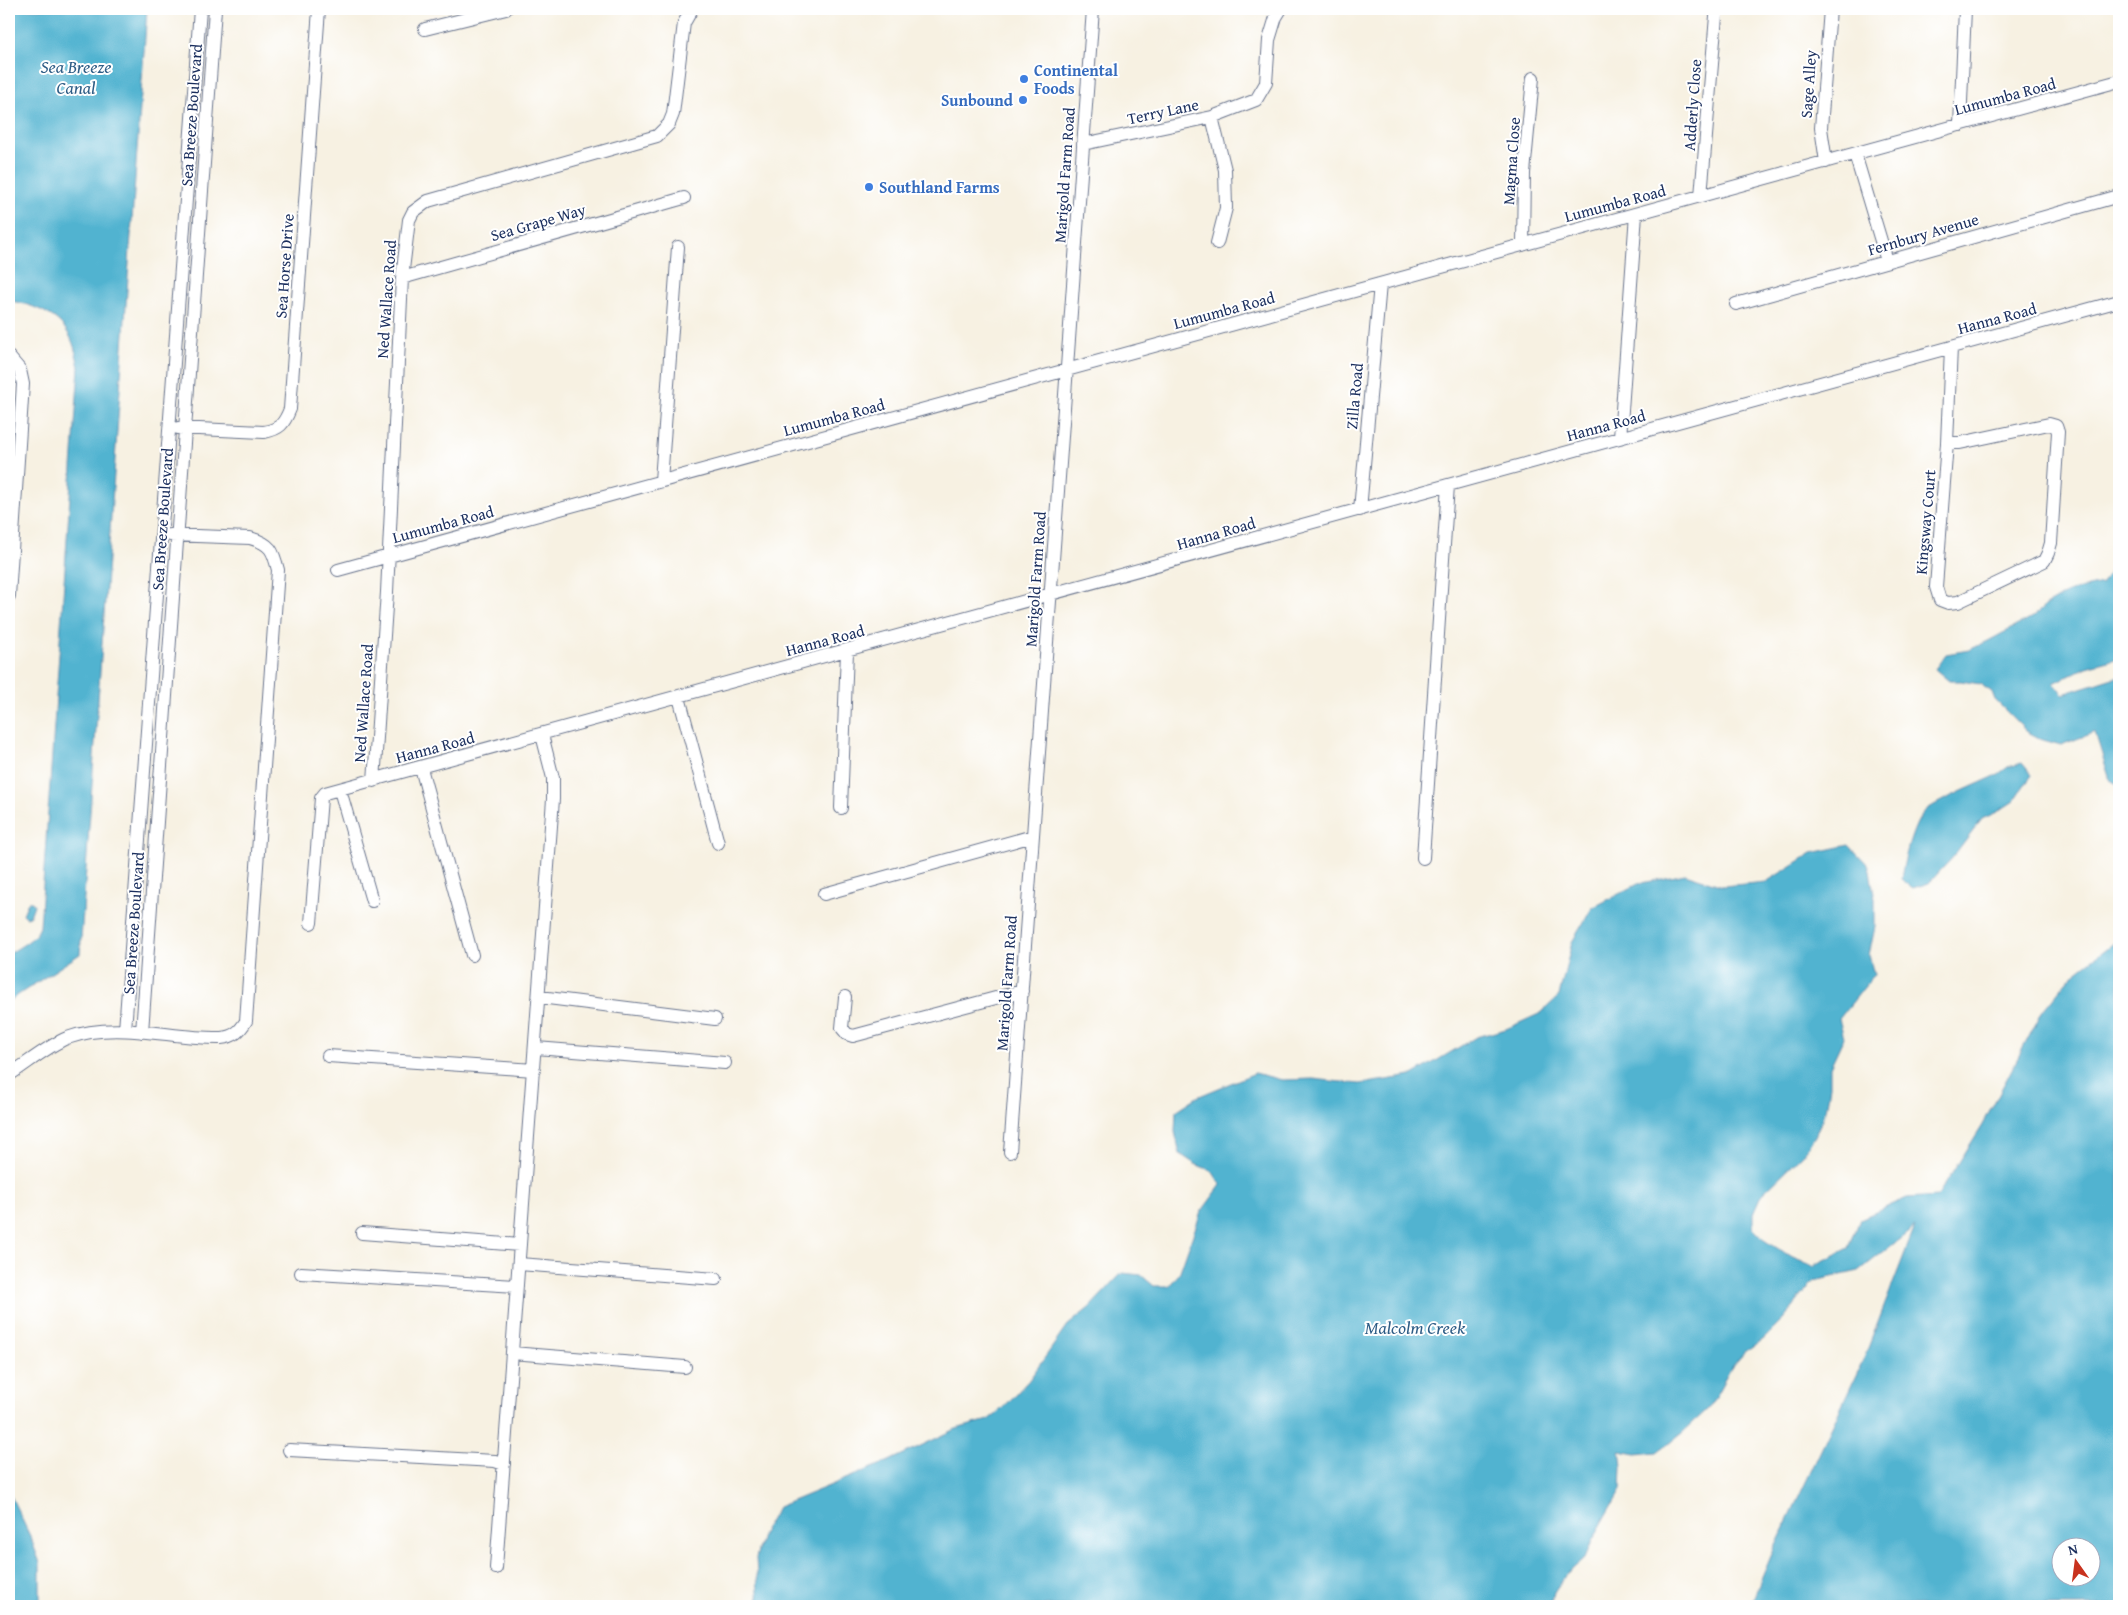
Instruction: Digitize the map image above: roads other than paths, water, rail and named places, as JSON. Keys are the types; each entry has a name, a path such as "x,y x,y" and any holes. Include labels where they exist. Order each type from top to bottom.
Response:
{"street":[{"name":"Sea Breeze Boulevard","path":"125,1030 200,9"},
{"name":"Sea Breeze Boulevard","path":"142,1032 215,9"},
{"name":"Sea Horse Drive","path":"185,428 264,432 276,430 284,422 290,409 319,9"},
{"path":"425,29 506,9"},
{"name":"Ned Wallace Road","path":"374,781 389,556 402,278 409,220 420,206 428,201 652,139 661,133 669,124 673,114 684,23 692,9"},
{"name":"Marigold Farm Road","path":"1010,1152 1093,9"},
{"path":"1212,117 1256,100 1266,83 1269,40 1276,17 1281,9"},
{"name":"Sage Alley","path":"1826,162 1821,128 1830,9"},
{"path":"1960,125 1965,9"},
{"name":"Adderly Close","path":"1701,196 1716,16"},
{"name":"Magma Close","path":"1523,245 1524,173 1533,78"},
{"name":"Lumumba Road","path":"338,570 2119,81"},
{"name":"Terry Lane","path":"1083,144 1212,117 1225,170 1226,208 1218,242"},
{"path":"1855,154 1887,261"},
{"name":"Fernbury Avenue","path":"1736,304 2119,196"},
{"name":"Sea Grape Way","path":"402,278 684,198"},
{"path":"1620,438 1636,214"},
{"path":"661,482 678,247"},
{"name":"Zilla Road","path":"1360,510 1380,284"},
{"name":"Hanna Road","path":"311,923 322,796 2119,301"},
{"name":"Kingsway Court","path":"1948,443 1960,443 2049,424 2056,426 2058,432 2051,543 2044,561 1958,602 1948,604 1940,600 1936,587 1948,443 1951,347"},
{"path":"9,357 20,370 23,384 9,596"},
{"path":"169,427 185,428"},
{"path":"1423,858 1448,485"},
{"path":"9,1075 64,1039 88,1032 125,1030 209,1038 229,1037 242,1028 246,1021 278,570 274,554 269,546 250,538 161,535"},
{"path":"840,808 847,651"},
{"path":"678,697 718,844"},
{"path":"496,1568 540,997 554,788 542,735"},
{"path":"421,768 472,955"},
{"path":"340,790 372,901"},
{"path":"824,894 1033,836"},
{"path":"845,997 842,1025 844,1031 853,1036 1022,991"},
{"path":"540,997 715,1019"},
{"path":"536,1048 725,1063"},
{"path":"328,1056 534,1070"},
{"path":"362,1233 520,1245"},
{"path":"519,1264 716,1279"},
{"path":"301,1273 517,1286"},
{"path":"512,1353 685,1367"},
{"path":"290,1450 495,1461 504,1464"}],"water":[{"name":"Sea Breeze Canal","path":"9,9 147,9 80,954 9,1001 9,954 35,936 40,927 79,367 71,339 61,324 40,310 9,301"},
{"path":"2119,558 2119,658 2086,667 2054,683 2063,694 2119,676 2119,785 2110,780 2095,732 2061,745 2043,740 2026,731 1995,700 1992,692 1980,684 1949,681 1935,669 1946,654 1969,650 1988,641 2033,617 2045,606 2071,591 2102,584"},
{"path":"2022,763 2032,775 2014,801 1982,819 1955,855 1929,883 1913,888 1901,879 1912,835 1924,812 1947,798 1997,775 2008,767"},
{"name":"Malcolm Creek","path":"1849,845 1869,866 1875,899 1875,927 1869,955 1874,975 1839,1019 1844,1037 1830,1067 1830,1086 1826,1110 1815,1136 1803,1154 1761,1195 1753,1213 1753,1228 1762,1238 1783,1252 1813,1266 1849,1248 1860,1219 1907,1198 1938,1196 1983,1124 2043,1010 2071,976 2119,939 2119,1606 1750,1606 1771,1556 1863,1361 1915,1227 1859,1271 1814,1281 1779,1324 1764,1339 1745,1352 1731,1368 1709,1408 1682,1433 1657,1452 1636,1454 1620,1451 1622,1466 1621,1490 1592,1541 1585,1558 1566,1575 1554,1593 1551,1606 759,1606 756,1558 762,1535 778,1507 889,1461 956,1429 988,1420 1004,1407 1029,1380 1067,1326 1089,1308 1122,1273 1141,1275 1154,1286 1169,1286 1179,1274 1201,1212 1221,1185 1212,1171 1195,1164 1180,1154 1175,1132 1176,1111 1197,1097 1255,1073 1282,1080 1313,1079 1360,1084 1411,1076 1476,1037 1506,1029 1541,1013 1559,996 1572,942 1592,908 1638,884 1685,874 1723,886 1766,882 1812,853"},
{"path":"28,902 32,902 34,905 30,916 26,917 23,914"},
{"path":"9,1492 30,1536 40,1563 40,1606 9,1606"}],"place":[{"name":"Continental Foods","path":"1024,79"},
{"name":"Sunbound","path":"1023,100"},
{"name":"Southland Farms","path":"869,187"}]}
